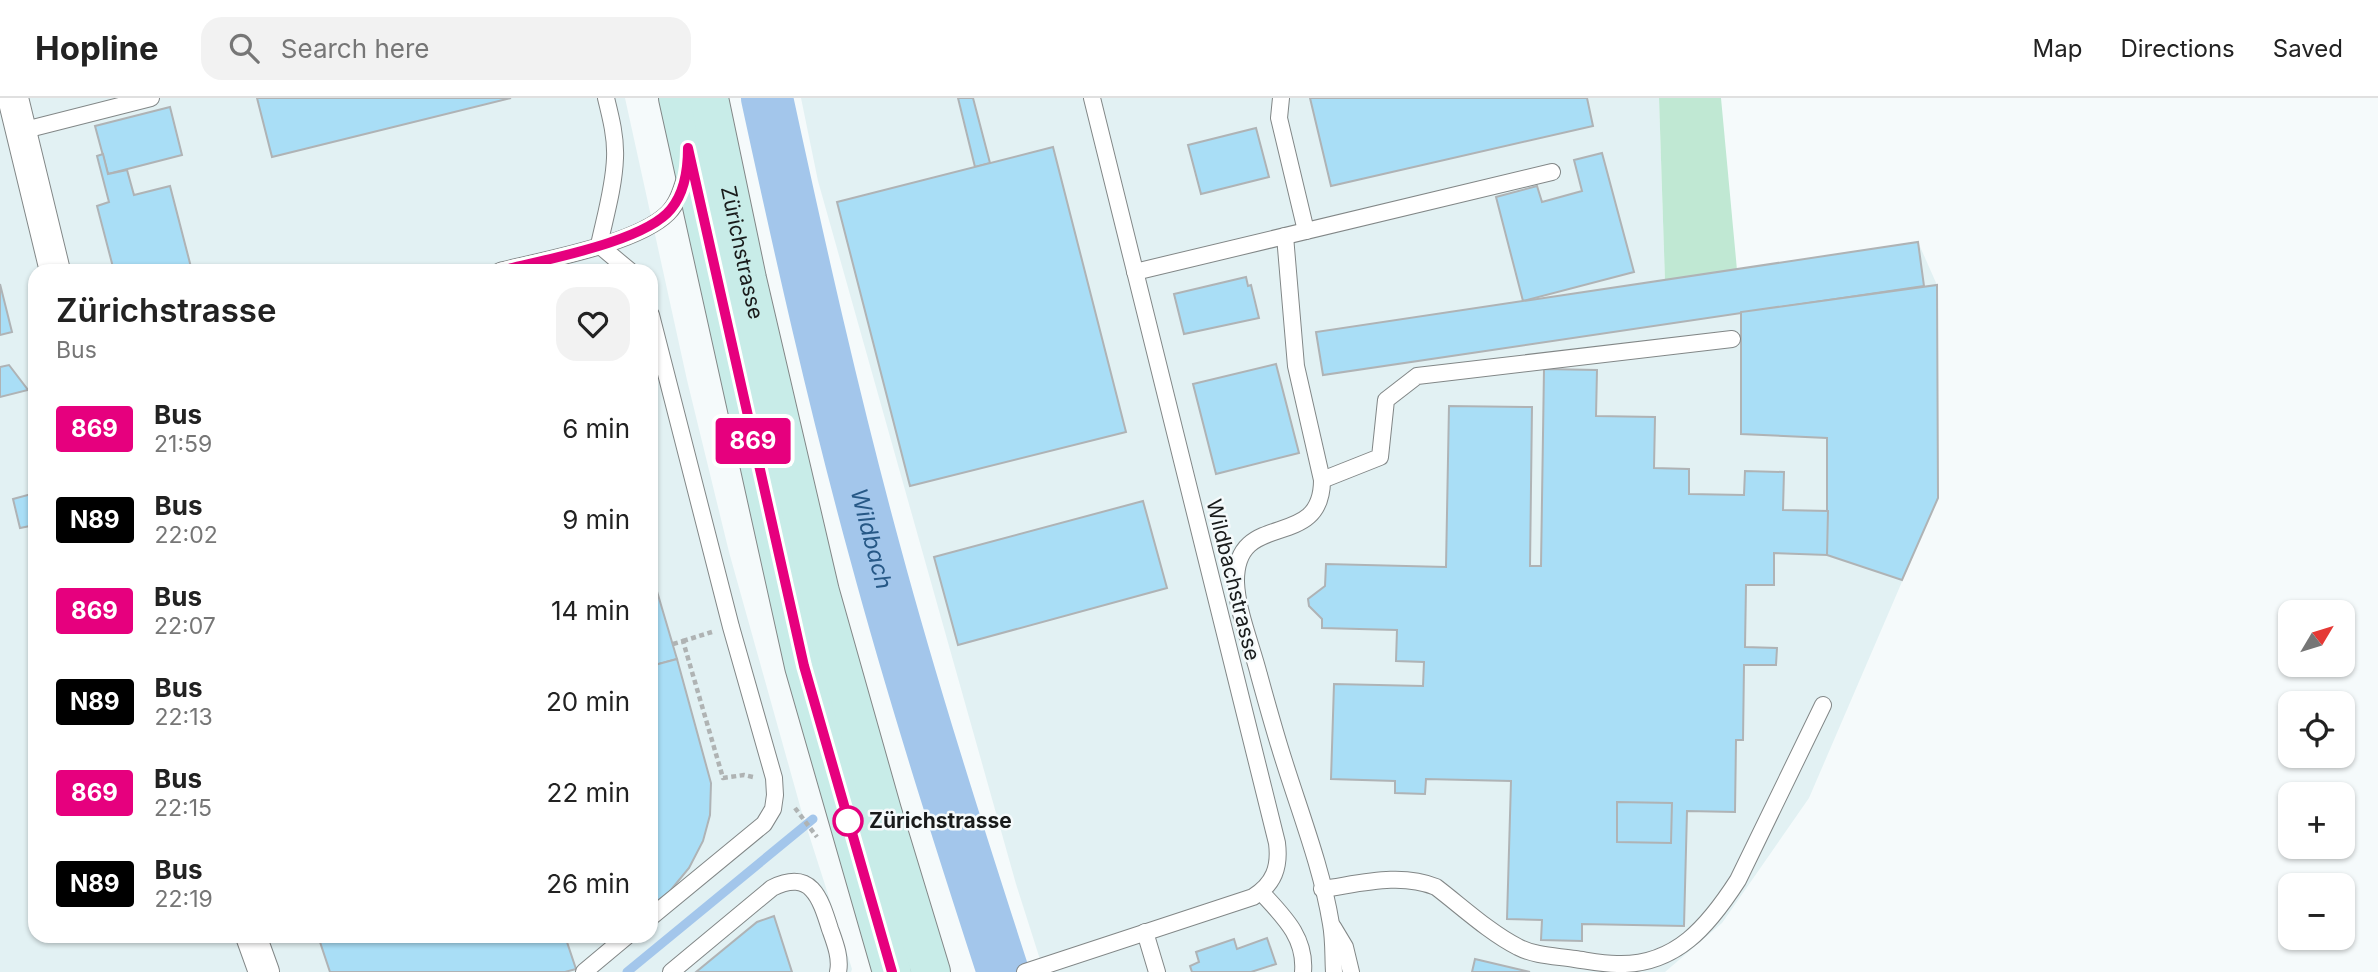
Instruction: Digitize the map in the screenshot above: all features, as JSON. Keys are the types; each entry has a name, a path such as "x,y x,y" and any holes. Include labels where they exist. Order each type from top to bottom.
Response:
{"main road":[{"name":"Zürichstrasse","path":"678,98 804,666 892,972"},
{"name":"Zürichstrasse","path":"709,98 747,279 820,592 931,972"}],"street":[{"path":"13,98 53,264"},
{"path":"254,943 264,972"}],"lane":[{"path":"22,131 151,98"},
{"path":"599,245 612,186 615,157 606,98"},
{"name":"Wildbachstrasse","path":"1092,98 1277,842 1278,865 1275,875 1261,892"},
{"path":"1282,98 1279,118 1306,231"},
{"path":"527,264 599,245 649,227 668,213 683,185 688,148"},
{"path":"1135,272 1552,172"},
{"path":"1285,236 1296,366 1322,480 1322,493 1311,516 1296,525 1259,536 1250,543 1242,554 1236,581 1237,595 1283,760 1306,825 1331,925 1334,972"},
{"path":"599,245 621,264"},
{"path":"1322,480 1380,457 1386,400 1417,376 1732,340"},
{"path":"658,341 731,627 770,761 775,796 773,809 764,824 658,911"},
{"path":"1322,889 1410,879 1436,887 1511,943 1530,952 1618,964 1632,964 1650,959 1688,942 1704,928 1738,880 1823,705"},
{"path":"671,972 772,888 792,881 808,885 821,901 836,948 838,972"},
{"path":"1024,972 1243,901 1261,892 1296,934 1303,954 1303,972"},
{"path":"1331,925 1344,944 1351,972"},
{"path":"1145,932 1157,972"},
{"path":"584,972 619,943"},
{"path":"1064,972 1089,951"}],"path":[{"path":"673,644 683,641 723,778 744,775 753,777 775,796"},
{"path":"799,813 821,842"}],"shaded area":[{"path":"0,98 625,98 687,380 729,552 802,813 851,972 0,972"},
{"path":"801,98 1659,98 1665,281 1918,242 1937,285 1938,498 1809,798 1722,923 1665,972 1044,972 1016,884 818,181"}],"green space":[{"path":"1659,98 1721,98 1737,270 1665,281"}],"building":[{"path":"257,98 511,98 272,157"},
{"path":"958,98 973,98 990,163 975,167"},
{"path":"1310,98 1587,98 1593,126 1331,186"},
{"path":"170,107 182,155 108,174 95,126"},
{"path":"1256,128 1269,177 1201,194 1188,145"},
{"path":"1053,147 1126,432 910,486 837,202"},
{"path":"1602,153 1634,272 1523,301 1496,197 1537,186 1542,202 1582,191 1574,160"},
{"path":"103,154 108,174 127,170 134,195 170,186 190,264 112,264 97,206 109,202 97,156"},
{"path":"1918,242 1924,286 1323,375 1316,332"},
{"path":"1246,277 1248,286 1251,285 1259,318 1184,334 1174,294"},
{"path":"0,284 12,332 0,335"},
{"path":"1937,285 1938,498 1902,580 1827,555 1827,438 1741,434 1741,312"},
{"path":"1276,364 1299,453 1216,474 1193,384"},
{"path":"9,365 28,390 0,397 0,367"},
{"path":"1544,369 1597,370 1596,416 1655,417 1654,468 1689,469 1689,494 1744,495 1745,471 1784,472 1783,510 1828,511 1827,555 1774,553 1774,585 1746,585 1745,647 1777,648 1776,665 1744,665 1743,740 1736,740 1735,812 1687,811 1684,926 1582,924 1582,941 1541,940 1542,920 1507,919 1511,781 1426,779 1425,794 1395,793 1395,781 1331,779 1334,684 1423,686 1424,662 1396,661 1397,630 1322,628 1322,619 1309,606 1308,599 1325,586 1326,564 1446,567 1449,406 1532,407 1530,566 1541,566"},
{"path":"28,495 28,526 20,528 13,499"},
{"path":"1143,501 1167,588 958,645 934,557"},
{"path":"658,595 677,659 658,664"},
{"path":"677,659 711,783 710,815 703,841 689,868 670,891 658,900 658,664"},
{"path":"1617,802 1672,803 1671,843 1617,842"},
{"path":"774,916 792,972 696,972 757,922"},
{"path":"1267,938 1276,964 1251,972 1192,972 1190,966 1199,962 1196,952 1234,939 1237,949"},
{"path":"320,943 567,943 576,969 565,972 330,972"},
{"path":"1475,959 1530,972 1472,972"}],"waterway":[{"name":"Wildbach","path":"767,98 818,326 875,552 920,710 1003,972"},
{"path":"627,972 813,819"}],"bus line":[{"name":"869","path":"528,264 619,239 660,220 674,206 679,196 686,175 688,148 804,666 892,972"}],"place":[{"name":"Zürichstrasse","path":"848,821"}]}
